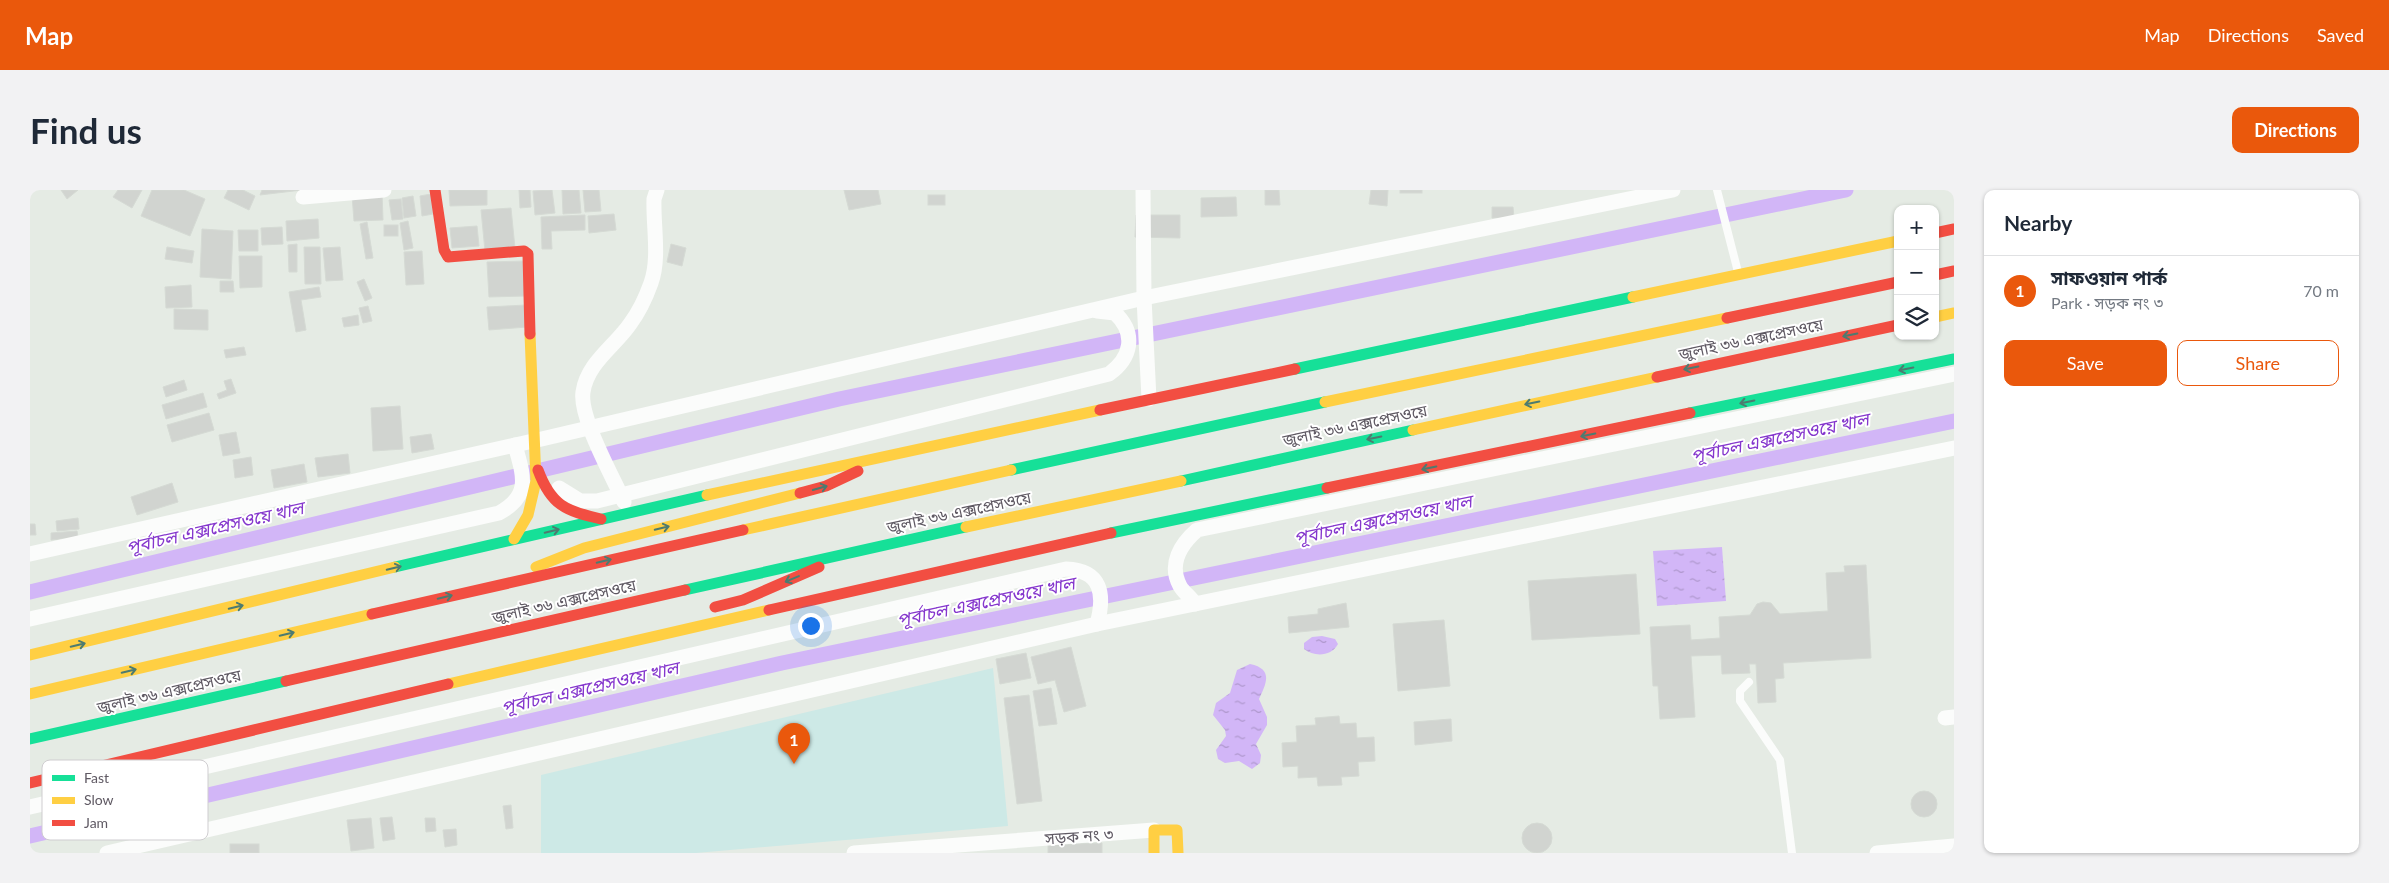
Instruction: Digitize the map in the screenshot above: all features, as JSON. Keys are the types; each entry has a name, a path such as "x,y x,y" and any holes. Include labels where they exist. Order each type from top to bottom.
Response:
{"main road":[{"path":"436,190 444,250 448,257 524,251 528,254 533,441 537,468 536,494 529,516 514,539"},
{"path":"1939,232 1954,229"},
{"path":"30,655 514,539 881,456 1894,242"},
{"path":"1939,273 1954,271"},
{"name":"জুলাই ৩৬ এক্সপ্রেসওয়ে","path":"30,694 501,584 1157,437 1894,283"},
{"path":"1939,316 1954,313"},
{"name":"জুলাই ৩৬ এক্সপ্রেসওয়ে","path":"30,739 852,552 1894,326"},
{"path":"127,760 549,660 1115,532 1954,359"},
{"path":"501,584 584,548 826,486 853,474 881,456"},
{"path":"537,468 548,493 564,506 581,514 601,519"},
{"path":"706,609 743,600 852,552"},
{"path":"549,660 582,644 616,633"},
{"path":"1154,853 1154,830 1177,830 1178,853"}],"street":[{"path":"303,197 384,190"},
{"path":"628,513 590,427 584,410 582,393 588,375 603,354 630,324 652,282 655,258 654,207 657,190"},
{"path":"1143,190 1144,298 1149,398"},
{"path":"30,554 533,441 1144,298 1673,190"},
{"path":"560,488 580,500 597,500 1109,374 1121,365 1129,342 1126,328 1115,314 1091,311"},
{"path":"1195,604 1180,585 1176,570 1177,556 1183,543 1197,530 1954,374"},
{"path":"30,619 499,513 512,506 521,494 524,479 515,444"},
{"path":"208,830 1097,624 1954,448"},
{"path":"208,766 1066,569 1079,569 1093,577 1100,590 1101,609 1097,624"},
{"name":"সড়ক নং ৩","path":"854,853 1154,830"},
{"path":"107,853 163,840"},
{"path":"1878,853 1954,846"}],"lane":[{"path":"1718,193 1738,274"},
{"path":"1749,682 1740,692 1740,701 1780,760 1792,853"}],"shaded area":[{"path":"993,668 1008,826 696,853 541,853 541,775"}],"water":[{"path":"1722,547 1726,601 1657,606 1653,551"},
{"path":"1322,636 1335,639 1338,644 1331,651 1322,654 1308,652 1304,649 1304,643 1312,637"},
{"path":"1250,664 1263,669 1265,673 1266,683 1259,699 1267,717 1267,725 1256,744 1261,755 1260,763 1252,769 1239,761 1225,763 1218,759 1216,750 1226,736 1225,730 1213,715 1216,703 1230,693 1237,670"}],"building":[{"path":"61,190 78,190 67,199"},
{"path":"118,190 142,190 132,208 113,197"},
{"path":"152,190 184,190 205,199 190,236 141,216"},
{"path":"228,190 243,190 255,196 249,210 224,198"},
{"path":"262,190 302,190 260,195"},
{"path":"449,190 487,190 487,205 450,206"},
{"path":"519,190 530,190 531,207 520,208"},
{"path":"552,190 555,213 535,215 533,191"},
{"path":"562,190 579,190 581,213 563,214"},
{"path":"583,190 599,190 601,211 585,212"},
{"path":"844,190 878,190 881,204 849,210"},
{"path":"1265,190 1279,190 1280,205 1265,205"},
{"path":"1371,190 1388,190 1387,206 1369,204"},
{"path":"1400,190 1422,190 1422,193 1400,193"},
{"path":"382,193 383,220 354,221 352,195"},
{"path":"431,194 433,214 422,216 420,196"},
{"path":"928,195 945,195 945,205 928,205"},
{"path":"413,196 416,216 404,218 402,198"},
{"path":"1236,197 1237,216 1201,217 1201,198"},
{"path":"401,199 403,219 392,220 389,200"},
{"path":"1492,207 1513,207 1514,218 1492,218"},
{"path":"511,208 515,248 485,251 481,210"},
{"path":"614,214 616,230 589,233 588,216"},
{"path":"585,215 585,230 551,231 552,249 542,249 541,217"},
{"path":"1136,215 1180,215 1180,238 1135,237"},
{"path":"318,219 319,238 287,241 286,221"},
{"path":"408,221 413,248 404,250 400,223"},
{"path":"367,222 373,258 366,259 360,224"},
{"path":"384,225 398,225 398,236 384,236"},
{"path":"477,226 479,246 452,248 450,228"},
{"path":"282,227 283,244 262,245 261,228"},
{"path":"202,229 233,231 231,279 200,277"},
{"path":"238,230 258,230 258,251 239,251"},
{"path":"297,244 297,272 289,272 288,245"},
{"path":"671,244 686,248 682,266 667,262"},
{"path":"167,247 194,251 192,263 165,259"},
{"path":"304,247 320,247 321,284 305,284"},
{"path":"340,247 343,280 326,281 323,248"},
{"path":"422,251 424,284 406,285 404,252"},
{"path":"239,256 262,256 262,287 240,288"},
{"path":"525,261 526,296 489,297 487,262"},
{"path":"364,279 372,298 365,301 357,282"},
{"path":"220,281 233,281 234,292 220,292"},
{"path":"191,285 192,307 166,308 165,287"},
{"path":"319,287 321,297 301,300 306,330 296,332 289,292"},
{"path":"526,305 527,327 489,330 487,307"},
{"path":"368,306 372,321 363,323 359,308"},
{"path":"174,309 208,310 208,330 174,329"},
{"path":"358,315 359,325 344,327 342,318"},
{"path":"244,347 246,355 226,358 224,350"},
{"path":"231,379 236,393 219,399 217,394 227,390 224,381"},
{"path":"184,380 187,390 166,397 163,387"},
{"path":"203,393 207,407 166,419 162,405"},
{"path":"400,406 403,449 373,451 371,408"},
{"path":"209,413 214,430 172,442 167,425"},
{"path":"236,432 240,453 223,456 219,435"},
{"path":"431,434 434,449 412,453 410,437"},
{"path":"348,454 350,473 318,477 315,458"},
{"path":"251,457 253,475 235,478 233,460"},
{"path":"304,464 307,482 274,488 271,470"},
{"path":"172,483 178,502 137,515 131,497"},
{"path":"78,518 79,529 57,531 56,521"},
{"path":"30,524 35,524 36,535 30,535"},
{"path":"77,531 78,537 51,540 51,533"},
{"path":"1866,565 1871,658 1783,663 1784,678 1775,679 1776,702 1758,703 1756,664 1749,664 1750,673 1722,674 1721,655 1691,656 1695,717 1660,719 1658,686 1653,686 1650,627 1690,625 1691,640 1720,638 1719,617 1750,615 1757,604 1763,602 1771,603 1780,614 1828,611 1826,573 1845,572 1844,566"},
{"path":"1636,574 1640,634 1532,640 1528,581"},
{"path":"1346,603 1349,627 1289,633 1288,617 1318,614 1318,609"},
{"path":"1444,620 1450,686 1398,691 1393,624"},
{"path":"1071,647 1086,706 1064,712 1055,680 1038,684 1031,657"},
{"path":"1026,653 1031,678 1000,684 996,659"},
{"path":"1051,688 1057,724 1039,726 1033,691"},
{"path":"1029,695 1042,801 1017,804 1004,698"},
{"path":"1339,716 1340,724 1356,723 1357,738 1374,737 1375,761 1358,762 1359,776 1341,777 1342,785 1318,786 1317,777 1298,778 1298,766 1283,767 1282,743 1297,742 1296,726 1316,725 1315,718"},
{"path":"1451,719 1452,741 1415,745 1414,722"},
{"path":"1924,791 1933,795 1937,804 1933,813 1924,817 1915,813 1911,804 1915,795"},
{"path":"511,805 513,828 506,829 503,806"},
{"path":"392,817 395,839 383,841 380,818"},
{"path":"371,818 374,848 351,851 347,820"},
{"path":"425,818 435,818 436,831 426,832"},
{"path":"1537,823 1543,824 1551,832 1551,844 1543,852 1537,853 1531,852 1523,844 1522,838 1523,832 1531,824"},
{"path":"456,829 457,845 445,847 443,830"},
{"path":"1102,843 1102,853 1048,853 1048,845"},
{"path":"230,844 259,844 259,853 230,853"}],"waterway":[{"name":"পূর্বাচল এক্সপ্রেসওয়ে খাল","path":"30,592 839,399 1846,190"},
{"name":"পূর্বাচল এক্সপ্রেসওয়ে খাল","path":"208,795 782,663 1954,421"},
{"name":"পূর্বাচল এক্সপ্রেসওয়ে খাল","path":"30,836 42,833"}],"traffic: fast":[{"path":"1295,369 1633,297"},
{"path":"1690,413 1954,359"},
{"path":"1011,470 1325,402"},
{"path":"1181,481 1413,430"},
{"path":"1111,533 1327,488"},
{"path":"395,567 707,495"},
{"path":"685,590 966,527"},
{"path":"30,739 286,681"}],"traffic: slow":[{"path":"1633,297 1894,242"},
{"path":"1939,316 1954,313"},
{"path":"1325,402 1727,318"},
{"path":"514,539 528,515 536,481 530,334"},
{"path":"1413,430 1657,377"},
{"path":"707,495 1100,410"},
{"path":"743,530 1011,470"},
{"path":"966,527 1181,481"},
{"path":"536,567 584,548 800,493"},
{"path":"30,655 395,567"},
{"path":"448,684 769,610"},
{"path":"30,694 372,614"},
{"path":"1154,853 1154,830 1177,830 1178,853"}],"traffic: jam":[{"path":"435,190 444,250 448,257 524,251 528,254 530,334"},
{"path":"1939,232 1954,229"},
{"path":"1939,274 1954,271"},
{"path":"1727,318 1894,283"},
{"path":"1657,377 1894,326"},
{"path":"1100,410 1295,369"},
{"path":"1327,488 1690,413"},
{"path":"538,470 548,491 561,505 578,513 601,519"},
{"path":"800,493 826,486 858,471"},
{"path":"372,614 743,530"},
{"path":"769,610 1111,533"},
{"path":"715,607 743,600 819,567"},
{"path":"286,681 685,590"},
{"path":"127,760 448,684"},
{"path":"30,783 42,780"}],"place":[{"name":"সাফওয়ান পার্ক","path":"794,764"}]}
